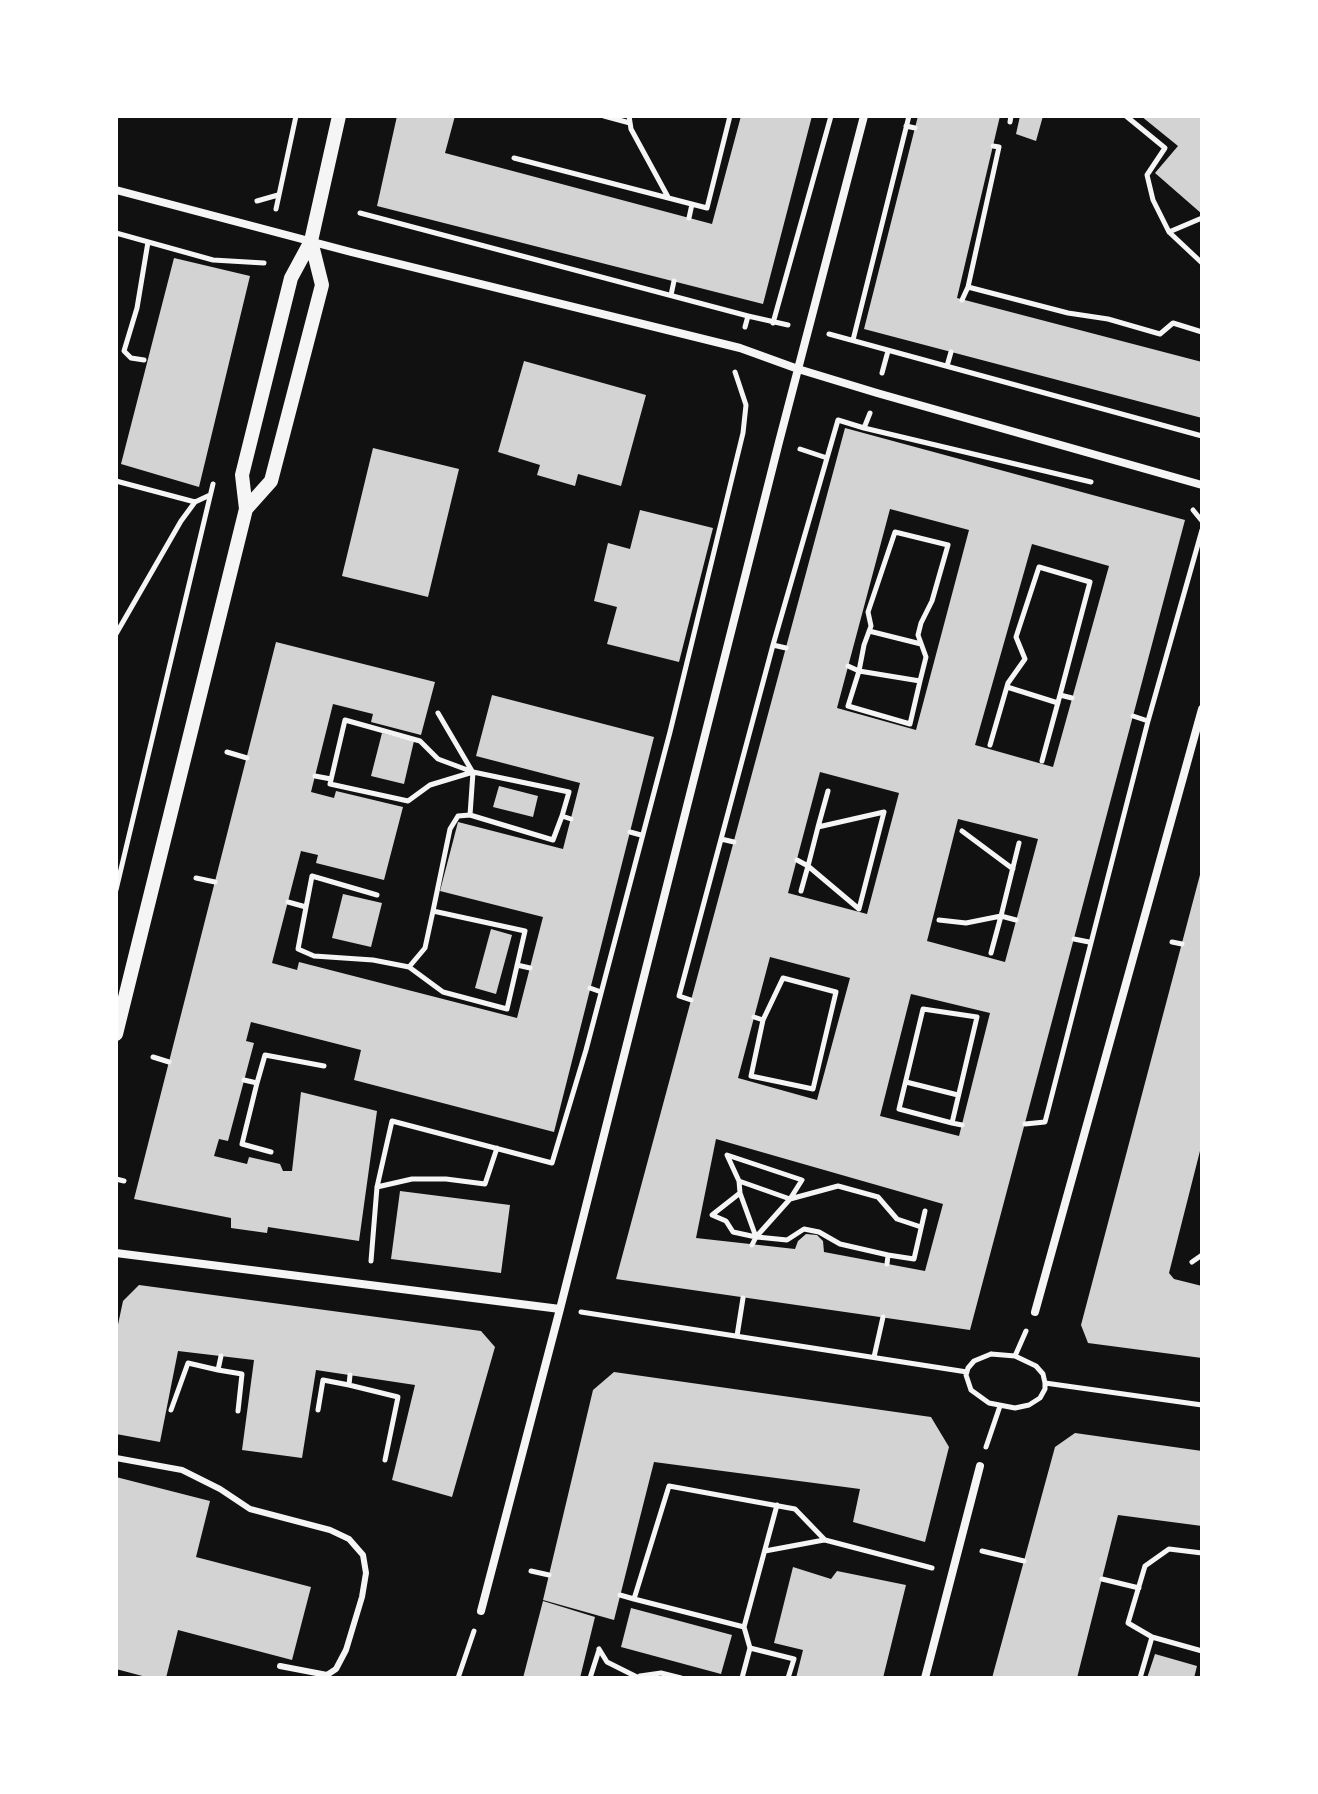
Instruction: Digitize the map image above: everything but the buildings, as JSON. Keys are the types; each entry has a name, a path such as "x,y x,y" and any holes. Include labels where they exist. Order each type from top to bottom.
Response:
{"street":[{"path":"116,1034 246,509 242,475 291,278 311,241 339,116"},
{"path":"481,1611 864,116"},
{"path":"116,190 740,348 798,369 1202,485"},
{"path":"246,509 271,481 322,285 311,241"},
{"path":"1035,1312 1202,709"},
{"path":"116,1253 560,1309"},
{"path":"925,1678 980,1466"}],"lane":[{"path":"116,1458 182,1470 220,1489 250,1509 340,1534 363,1555 366,1573 362,1597 346,1650 336,1669 327,1675 280,1666"}],"path":[{"path":"261,278 296,116"},
{"path":"604,116 630,119 646,160 669,198"},
{"path":"514,158 707,208 730,116"},
{"path":"773,323 831,116"},
{"path":"853,340 909,116"},
{"path":"1126,116 1165,148 1147,175 1153,200 1169,232 1202,263"},
{"path":"906,126 915,128"},
{"path":"962,300 968,287 999,147 993,146"},
{"path":"689,218 692,204"},
{"path":"360,213 773,323 853,340 1202,436"},
{"path":"1169,232 1202,218"},
{"path":"116,233 213,260 264,263"},
{"path":"144,360 131,358 124,351 137,308 148,242"},
{"path":"671,295 674,281"},
{"path":"968,287 1160,334 1173,323 1202,332"},
{"path":"356,1260 371,1262 377,1187 392,1121 552,1163 670,732 743,433 746,405 734,370 748,316"},
{"path":"947,366 951,352"},
{"path":"691,1000 679,996 773,645 838,420 864,428"},
{"path":"779,442 827,458"},
{"path":"116,890 214,479"},
{"path":"116,481 195,502"},
{"path":"116,634 181,521 195,502 211,495"},
{"path":"1025,1124 1045,1122 1089,942 1202,530"},
{"path":"895,532 948,545 932,601 921,623 918,635 921,644 926,657 910,724 848,706 871,626 868,612 895,532"},
{"path":"990,745 1007,687 1025,659 1016,637 1039,567 1090,582 1042,761"},
{"path":"869,631 921,644"},
{"path":"773,645 786,648"},
{"path":"848,666 859,671 920,681"},
{"path":"1007,687 1058,703"},
{"path":"1060,695 1072,698"},
{"path":"438,713 473,772 470,815"},
{"path":"1133,716 1148,721"},
{"path":"409,967 425,948 450,829 458,816 470,815 553,840 569,792 473,772 438,759 420,741 345,720 330,784 408,801 430,785 473,772"},
{"path":"227,752 247,758"},
{"path":"315,776 331,779"},
{"path":"801,891 828,791"},
{"path":"797,860 859,909 884,812 818,827"},
{"path":"562,816 571,819"},
{"path":"962,831 1013,869"},
{"path":"630,832 641,835"},
{"path":"721,839 734,842"},
{"path":"991,953 1019,843"},
{"path":"377,895 312,876 298,949 314,956 373,960 409,967 443,992 507,1009 525,931 433,911"},
{"path":"196,878 215,882"},
{"path":"288,902 306,907"},
{"path":"939,920 966,923 1001,916 1016,920"},
{"path":"1074,939 1089,942"},
{"path":"1172,942 1182,944"},
{"path":"517,965 530,968"},
{"path":"783,978 836,992 813,1089 751,1076 763,1020 783,978"},
{"path":"590,988 601,992"},
{"path":"952,1123 977,1017 923,1009 899,1109 952,1123 962,1125"},
{"path":"754,1017 763,1020"},
{"path":"271,1152 242,1144 265,1055 324,1066"},
{"path":"153,1057 169,1062"},
{"path":"244,1080 257,1083"},
{"path":"906,1082 958,1095"},
{"path":"377,1187 412,1179 485,1184 497,1148"},
{"path":"752,1245 802,1180 727,1155 739,1181 740,1193 756,1237"},
{"path":"116,1179 124,1181"},
{"path":"739,1181 790,1199 838,1186 878,1197 897,1219 921,1227"},
{"path":"740,1193 712,1215 726,1221 733,1232 787,1240 804,1229 819,1232 840,1244 914,1259 925,1211"},
{"path":"887,1264 888,1255"},
{"path":"1192,1262 1202,1255"},
{"path":"737,1336 743,1298"},
{"path":"560,1309 967,1372"},
{"path":"874,1357 883,1317"},
{"path":"1002,1354 1015,1356 1036,1366 1045,1383 1043,1394 1035,1402 1015,1408 1000,1406 989,1403 971,1390 967,1372 981,1357 1002,1354"},
{"path":"218,1370 221,1356"},
{"path":"171,1410 188,1363 242,1374 238,1411"},
{"path":"349,1385 350,1375"},
{"path":"318,1410 323,1380 398,1397 385,1460"},
{"path":"1045,1383 1202,1405"},
{"path":"980,1466 1000,1406"},
{"path":"634,1599 669,1486 795,1509 825,1540"},
{"path":"742,1678 750,1648 744,1627 777,1505"},
{"path":"765,1551 825,1540 952,1575"},
{"path":"959,1546 1024,1561"},
{"path":"1202,1553 1169,1549 1145,1566 1128,1623 1152,1637 1202,1651"},
{"path":"531,1571 549,1575"},
{"path":"1102,1579 1139,1588"},
{"path":"620,1595 744,1627"},
{"path":"458,1678 481,1611"},
{"path":"1140,1678 1152,1637"},
{"path":"750,1648 794,1659 788,1678"},
{"path":"590,1678 599,1649 607,1662 639,1677 661,1673 681,1678"}]}
